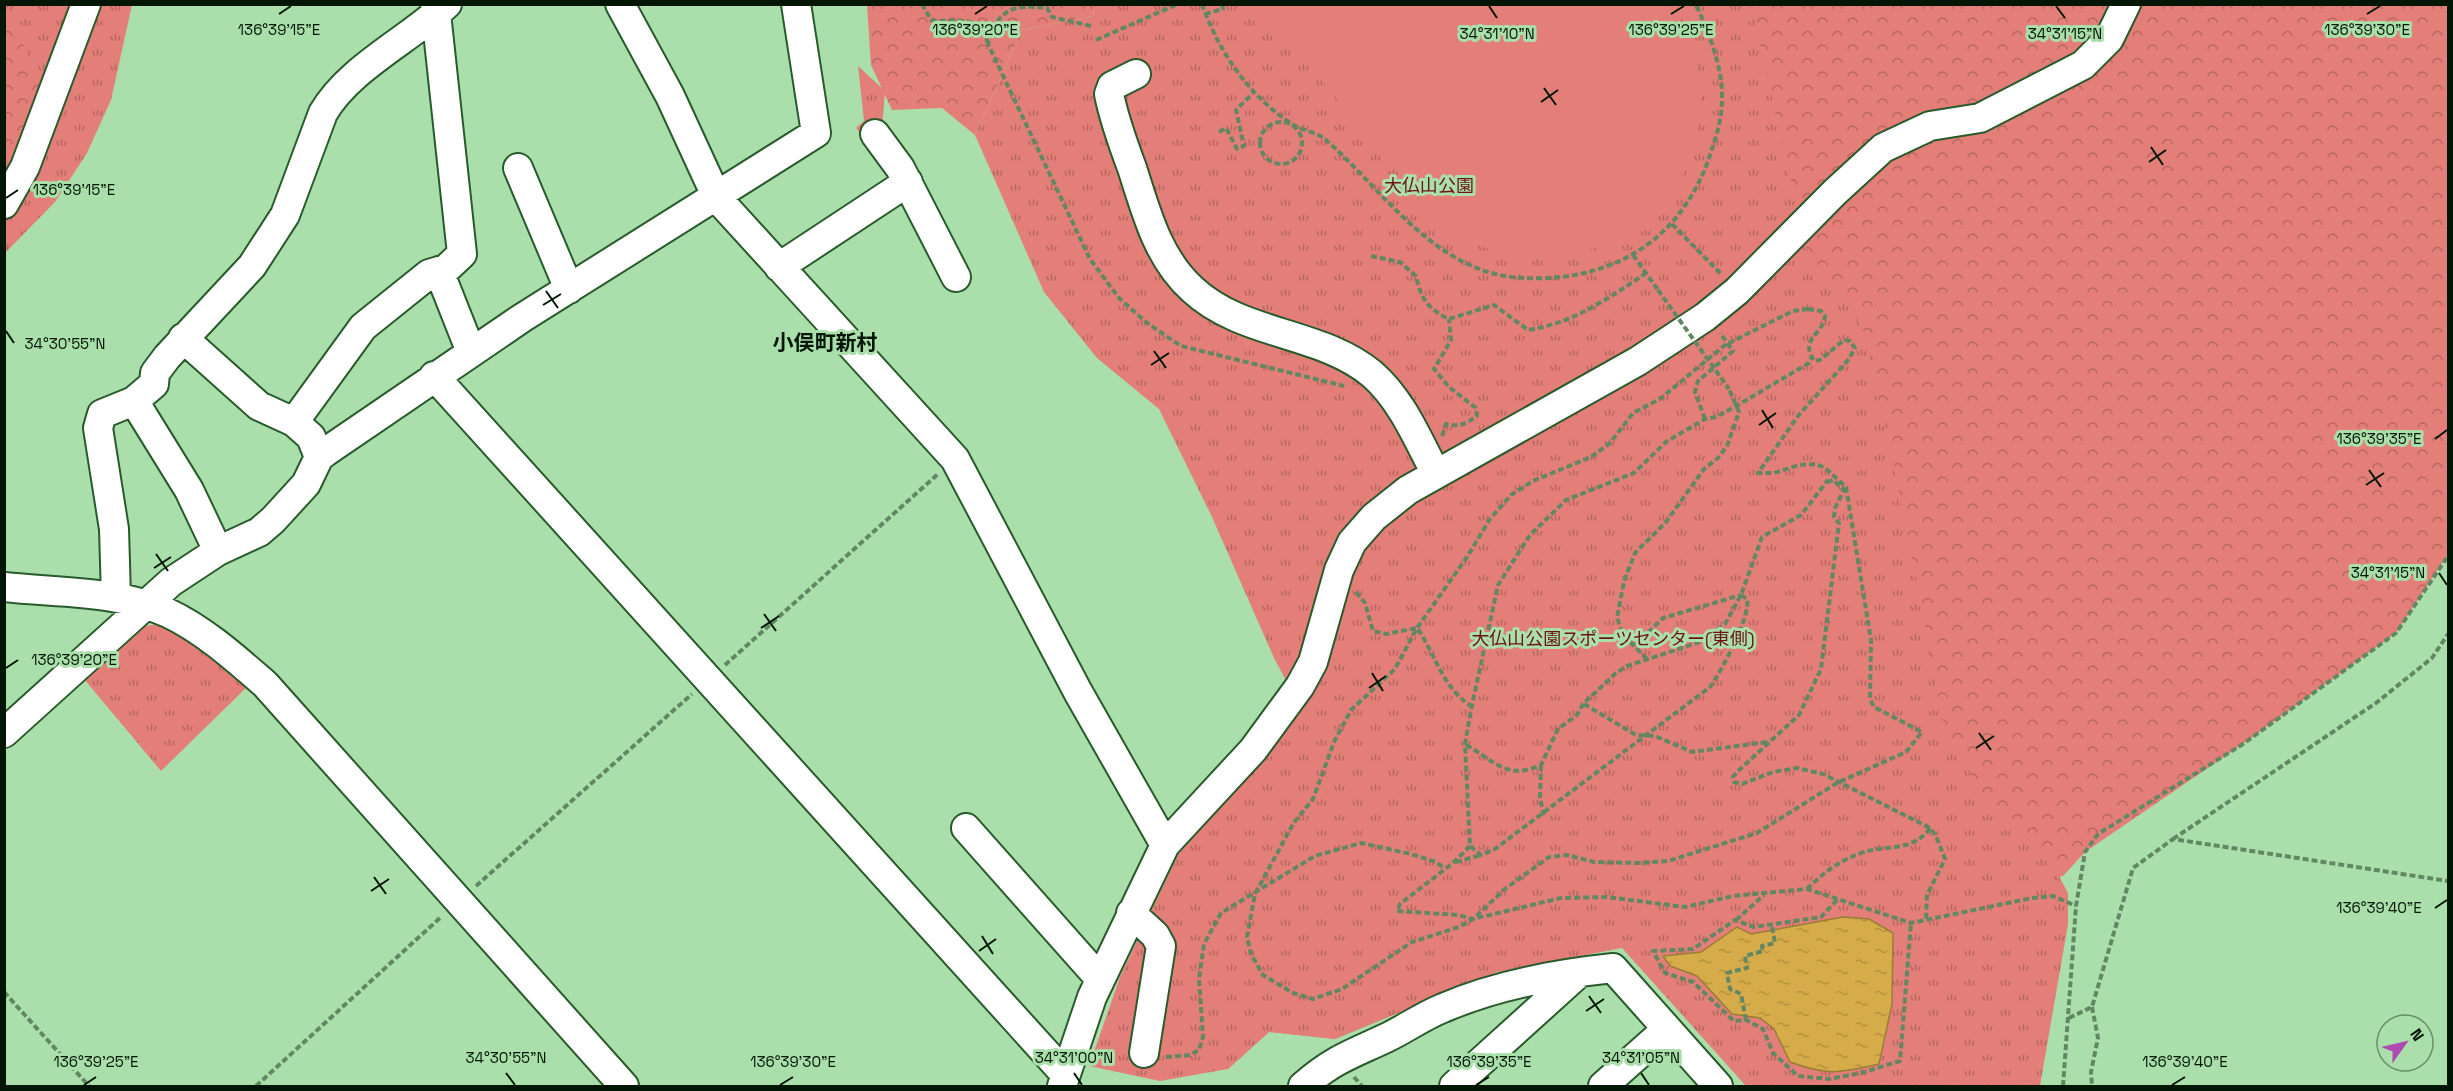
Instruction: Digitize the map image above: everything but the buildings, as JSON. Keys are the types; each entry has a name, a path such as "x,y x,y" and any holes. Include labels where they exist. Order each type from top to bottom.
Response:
{"street":[{"path":"4,204 25,167 86,4"},
{"path":"620,4 670,96 717,198 955,459 1078,692 1165,845"},
{"path":"4,733 144,604 189,568 218,551 259,532 273,520 306,484 319,457 434,376 816,133 796,4"},
{"path":"1064,1080 1081,1024 1100,979 1165,845 1253,750 1300,686 1313,662 1339,570 1352,542 1374,517 1400,495 1430,463 1638,361 1705,317 1737,291 1835,192 1883,148 1930,126 1980,118 2083,64 2109,39 2126,4"},
{"path":"294,422 363,327 429,274 446,269 462,254 440,7"},
{"path":"116,597 114,529 99,428 102,414 134,401 154,384 155,373 183,338 200,324 252,266 285,215 323,112 331,99 440,7"},
{"path":"1136,74 1112,86 1109,94 1149,220 1172,268 1204,299 1235,318 1326,349 1353,361 1372,375 1400,408 1430,463"},
{"path":"875,134 908,182 956,277"},
{"path":"518,168 569,289"},
{"path":"779,267 908,182"},
{"path":"439,272 471,352"},
{"path":"183,338 259,406 294,422 311,437 319,457"},
{"path":"434,376 1064,1080"},
{"path":"134,401 189,490 218,551"},
{"path":"4,587 116,597 144,604 195,628 265,684 458,903 624,1086"},
{"path":"966,828 1100,979"},
{"path":"1131,913 1155,935 1161,946 1144,1053"},
{"path":"1303,1086 1337,1059 1387,1038 1442,1008 1496,989 1582,971 1613,968 1719,1086"},
{"path":"1454,1086 1582,971"},
{"path":"1603,1086 1667,1029"}],"path":[{"path":"922,4 931,20 971,21 983,31 988,44"},
{"path":"1096,40 1178,4"},
{"path":"1202,4 1223,52 1254,92 1292,124 1301,135 1302,148 1294,160 1288,163 1274,163 1263,154 1260,141 1262,134 1266,128 1278,122 1292,124 1324,138 1432,244 1483,270 1524,279 1574,276 1611,265 1633,255 1672,224 1690,199 1707,166 1717,132 1722,100 1717,62 1696,4"},
{"path":"1205,14 1223,9 1222,4"},
{"path":"1047,8 1052,16 1091,26"},
{"path":"1219,132 1226,128 1237,149 1244,146 1236,110 1254,92"},
{"path":"1672,224 1728,282"},
{"path":"1633,255 1729,389 1738,405 1739,412 1727,446 1718,458 1704,469 1666,522 1635,553 1624,581 1617,618 1624,636 1647,659"},
{"path":"1371,256 1400,262 1416,276 1420,296 1432,312 1449,319 1494,305 1528,330 1587,312 1646,273"},
{"path":"1453,863 1470,846 1465,744 1471,706 1498,585 1530,535 1566,500 1634,473 1665,442 1705,419 1716,417 1738,405 1812,360 1820,360 1844,340 1854,344 1853,355 1798,416 1758,473 1774,473 1799,465 1816,464 1825,468 1846,487 1871,640 1870,699 1874,707 1922,732 1906,752 1837,783 1757,833 1668,861 1605,862 1567,855 1549,857 1505,889 1473,919 1459,927 1412,942 1342,989 1313,999 1293,993 1263,975 1251,954 1247,937 1255,894 1293,824 1313,799 1334,742 1350,710 1395,669 1417,628 1467,557 1490,519 1511,495 1533,481 1591,457 1610,443 1633,413 1660,399 1696,367 1728,344 1793,311 1821,311 1825,319 1809,343 1808,349 1812,360"},
{"path":"1430,463 1446,424 1457,426 1477,416 1476,408 1449,387 1434,369 1451,340 1449,319"},
{"path":"1705,419 1695,392 1698,381 1733,351 1728,344"},
{"path":"256,1086 955,459"},
{"path":"1544,815 1540,799 1541,765 1558,729 1577,715 1583,704 1616,673 1627,666 1681,650 1713,636 1730,617 1741,595 1762,537 1801,515 1832,476"},
{"path":"1827,482 1833,480 1844,490 1835,508 1834,517 1839,523 1821,669 1799,715 1733,777 1737,785 1773,772 1797,768 1823,774 1930,828 1936,836 1945,859 1927,895 1926,920"},
{"path":"2063,1086 2076,906 2083,861 2098,834 2243,744 2396,633 2448,555"},
{"path":"1339,570 1365,603 1373,631 1386,634 1417,628"},
{"path":"1635,645 1663,618 1741,595"},
{"path":"1741,595 1748,604 1710,687 1544,815 1495,849 1442,869 1400,904 1397,911 1458,915 1473,919 1562,898 1607,897 1685,906 1733,896 1765,895 1807,889 1911,923 2032,898 2053,896 2076,906"},
{"path":"1417,628 1440,673 1458,697 1471,706"},
{"path":"2092,1086 2091,1072 2098,1038 2092,1007 2133,868 2172,839 2376,703 2433,658 2448,634"},
{"path":"1583,704 1635,735 1647,734 1692,752 1768,742"},
{"path":"1465,744 1501,768 1514,773 1541,765"},
{"path":"1807,889 1828,868 1863,852 1908,846 1920,841 1930,828"},
{"path":"2172,839 2448,881"},
{"path":"1144,1053 1171,1058 1190,1055 1199,1050 1203,1037 1199,978 1204,944 1221,913 1315,856 1361,843 1436,862 1442,869"},
{"path":"1470,846 1481,855"},
{"path":"1765,895 1735,920 1693,948 1653,951 1665,973 1693,982 1734,1021 1746,1020 1763,1029 1773,1053 1797,1076 1829,1079 1861,1073 1900,1061 1911,923"},
{"path":"1735,920 1754,927 1821,917 1838,900"},
{"path":"1746,1020 1741,994 1730,989 1728,973 1747,968 1745,956 1763,951 1762,946 1775,943 1772,926"},
{"path":"4,993 90,1086"},
{"path":"2069,1018 2092,1007"}],"green space":[{"path":"5,5 15,5 45,94 5,181"},
{"path":"6,5 132,5 111,100 87,153 55,202 5,253 5,181 45,94"},
{"path":"867,5 1094,5 1093,16 1022,30 975,135 942,108 892,110 871,65"},
{"name":"大仏山公園スポーツセンター(東側)","path":"1094,5 1751,5 1805,245 1811,256 1848,299 1866,337 1893,460 1945,732 1990,805 2054,867 2068,893 2068,924 2040,1086 1746,1086 1622,948 1497,972 1335,1039 1269,1032 1228,1069 1160,1081 1089,1066 1120,977 1178,855 1231,791 1266,756 1301,709 1274,658 1212,517 1159,409 1097,358 1044,292 975,135 1022,30 1093,16"},
{"name":"大仏山公園","path":"1258,5 1670,5 1691,51 1700,81 1701,113 1694,146 1672,191 1653,212 1632,229 1608,243 1582,252 1555,257 1527,257 1491,250 1441,224"},
{"path":"1720,5 2448,5 2448,554 2396,633 2243,744 2085,852 2063,876 2000,893 1695,931 1497,972 1335,1039 1269,1032 1228,1069 1178,855 1266,756 1301,709"},
{"path":"858,66 885,91 882,129 866,141 856,128 864,121"},
{"path":"159,624 204,650 247,687 161,771 84,679 145,626"}],"water":[{"path":"1843,917 1869,919 1893,933 1892,1004 1879,1064 1866,1067 1834,1072 1790,1062 1774,1029 1760,1018 1732,1014 1697,976 1670,966 1663,956 1701,952 1737,927 1751,934"}],"district":[{"name":"小俣町新村","path":"825,343"}]}
